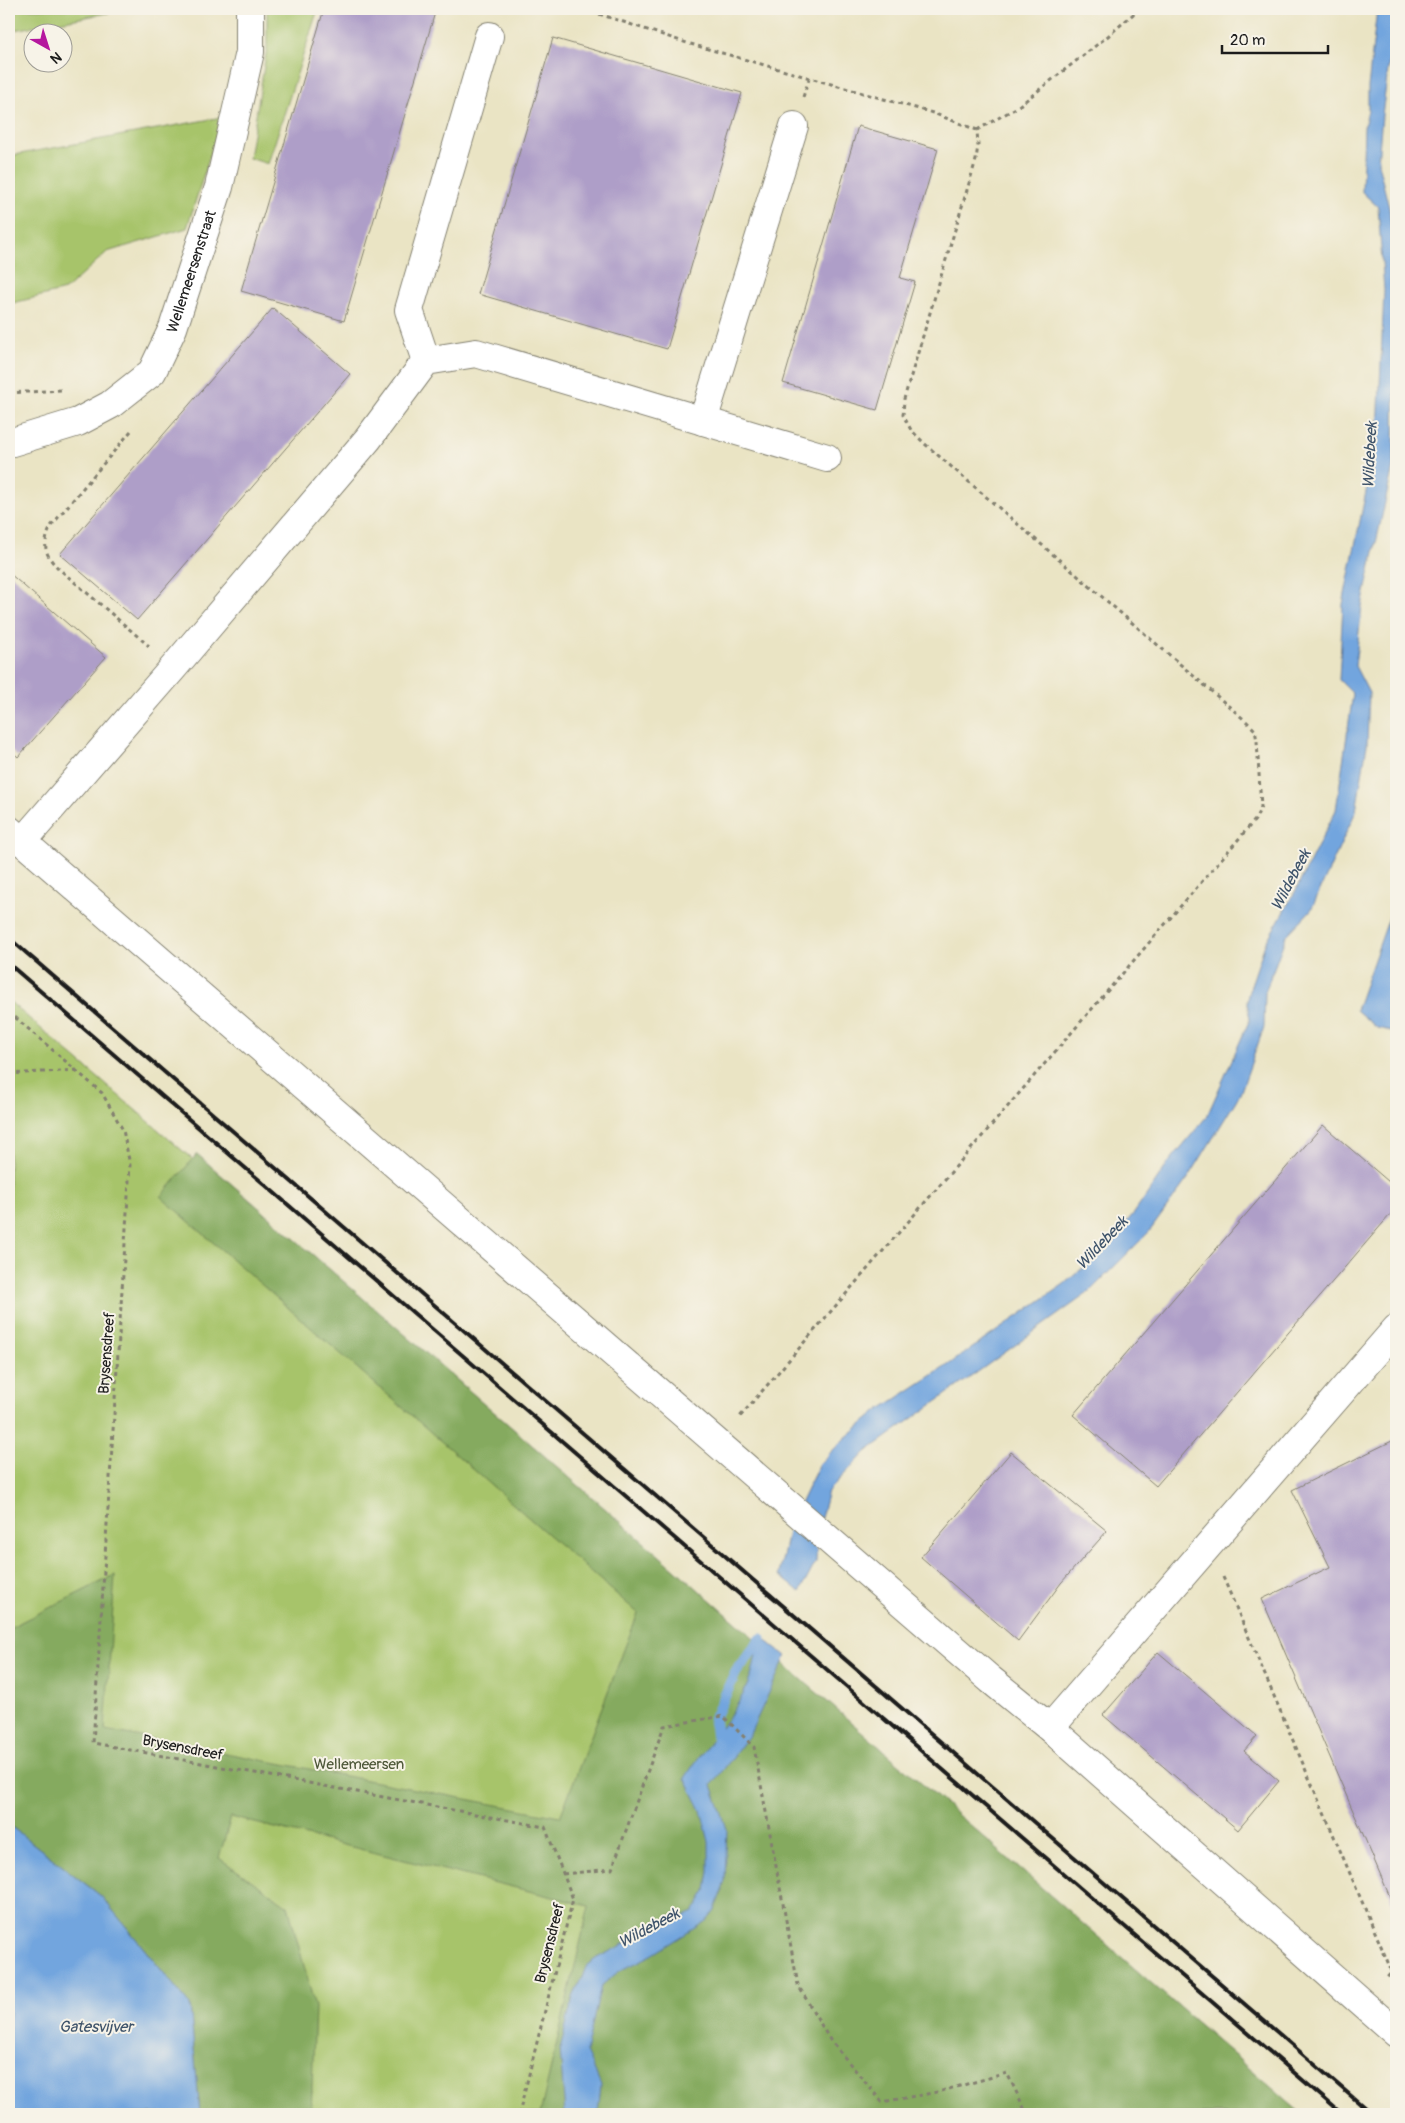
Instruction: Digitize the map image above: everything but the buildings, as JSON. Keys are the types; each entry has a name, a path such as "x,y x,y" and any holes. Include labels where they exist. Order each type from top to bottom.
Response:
{"street":[{"name":"Wellemeersenstraat","path":"9,443 78,422 110,405 152,372 174,328 219,187 250,52 250,9"},
{"path":"426,361 409,310 489,36"},
{"path":"703,421 794,126"},
{"path":"827,458 476,353 426,361 368,439 174,668 15,836 822,1534 1050,1728 1396,2033"},
{"path":"1050,1728 1396,1329"}],"path":[{"path":"584,9 687,43 933,113 977,130"},
{"path":"977,130 1016,108 1108,36 1138,9"},
{"path":"718,1443 1255,820 1261,806 1255,730 925,444 911,430 903,415 904,399 976,160 977,130"},
{"path":"136,385 137,425 51,526 46,536 45,547 49,559 58,568 174,668"},
{"path":"9,1012 77,1070"},
{"path":"9,1074 77,1070"},
{"name":"Brysensdreef","path":"77,1070 102,1093 123,1130 130,1164 93,1743 545,1827 573,1899 519,2114"},
{"path":"1200,1555 1222,1575 1390,1967 1391,1973 1365,2006"},
{"path":"563,1874 612,1869 664,1726 723,1716 754,1747 798,1985 830,2040 882,2102 938,2092 1007,2073 1027,2114"}],"green space":[{"path":"9,9 130,9 58,22 22,22 22,29 9,31"},
{"path":"267,9 318,9 268,164 249,158 267,48"},
{"path":"222,117 187,228 107,252 65,290 9,304 9,156"},
{"name":"Wellemeersen","path":"9,1001 1300,2114 9,2114"},
{"path":"197,1154 1302,2114 540,2114 589,1906 231,1817 219,1858 288,1906 315,2007 311,2114 200,2114 190,2005 101,1896 9,1825 9,1628 115,1575 105,1730 560,1817 638,1613 161,1197"}],"water":[{"path":"1377,9 1396,9 1382,115 1378,163 1389,208 1393,244 1395,303 1394,462 1362,606 1355,666 1369,693 1367,745 1356,811 1311,910 1286,936 1265,992 1264,1027 1240,1094 1189,1177 1149,1232 1088,1293 866,1452 828,1491 817,1533 816,1562 800,1592 779,1575 789,1527 819,1464 844,1439 879,1410 948,1365 1064,1284 1099,1254 1135,1212 1169,1162 1207,1116 1250,1019 1247,1003 1248,994 1265,944 1295,892 1336,810 1353,694 1339,680 1343,604 1378,433 1384,290 1378,207 1362,192 1364,127 1368,110 1368,87"},
{"path":"1396,898 1396,1032 1377,1028 1356,1010"},
{"path":"759,1635 786,1656 750,1734 712,1785 727,1829 725,1881 715,1910 706,1921 652,1955 618,1972 601,1986 586,2052 601,2085 598,2114 565,2114 560,2049 573,1997 587,1965 642,1935 693,1912 706,1891 709,1871 709,1842 701,1810 685,1778 728,1719 743,1694 753,1670"},
{"name":"Gatesvijver","path":"9,1825 101,1896 190,2005 200,2114 9,2114"}],"waterway":[{"name":"Wildebeek","path":"719,1749 714,1719 736,1672 761,1639"}],"railway":[{"path":"9,938 1372,2114"},
{"path":"9,964 1342,2114"}]}
